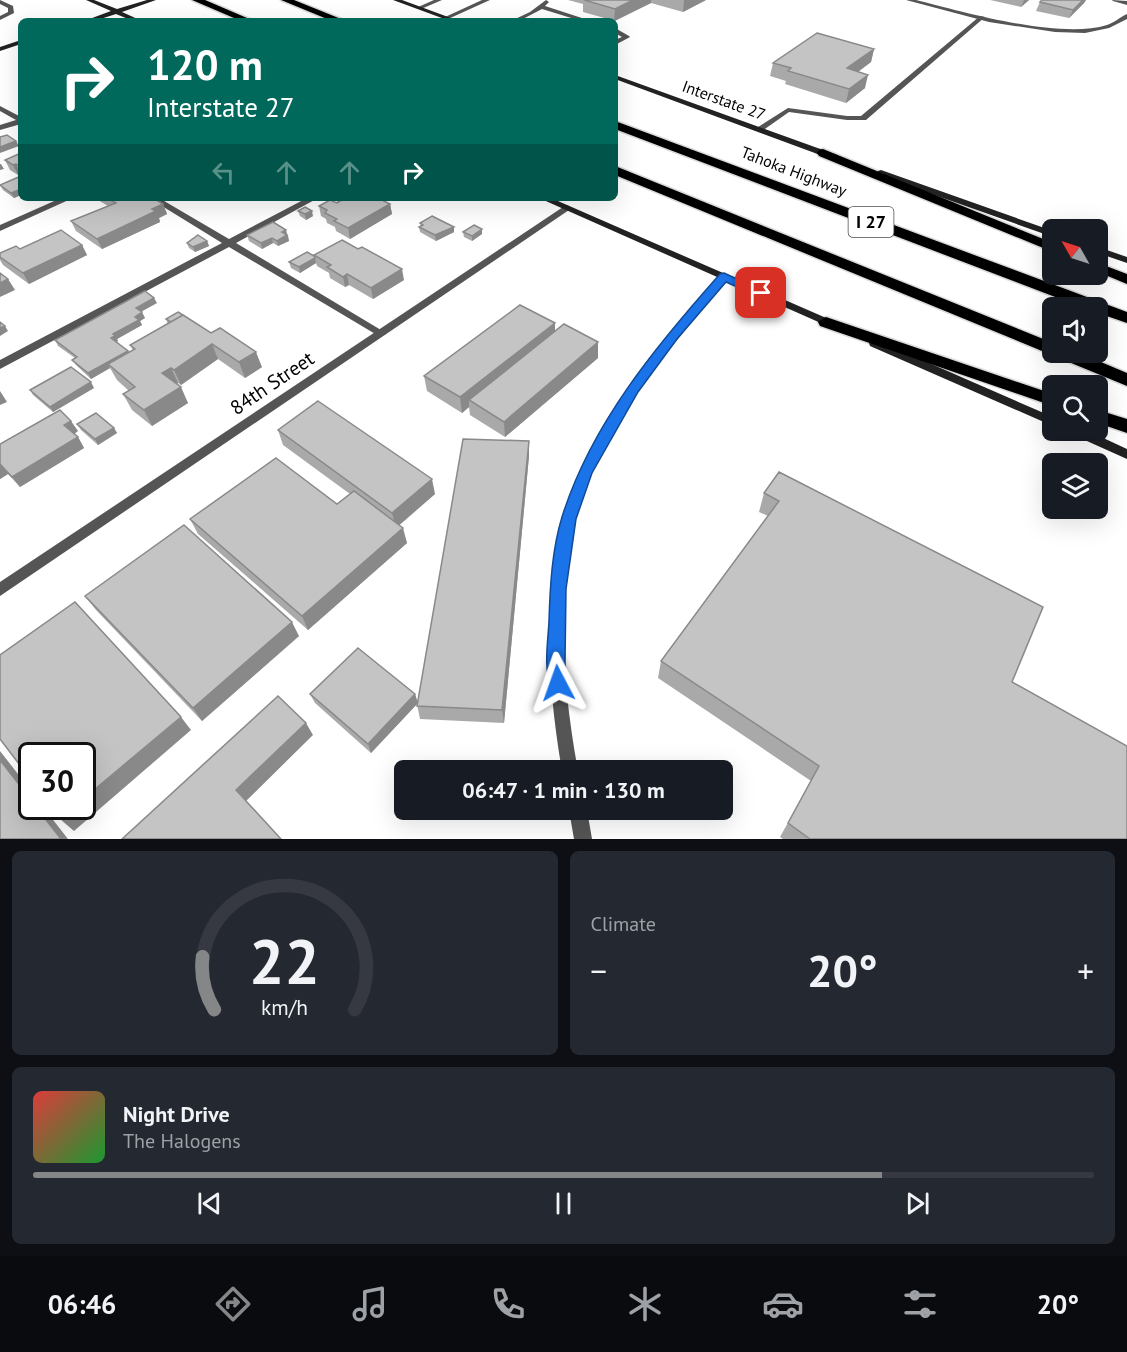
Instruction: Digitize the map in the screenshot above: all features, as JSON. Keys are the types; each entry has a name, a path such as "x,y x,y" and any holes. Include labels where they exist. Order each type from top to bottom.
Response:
{"highway":[{"path":"197,0 242,18"},
{"path":"286,0 333,18"},
{"name":"Tahoka Highway","path":"618,126 1127,318"},
{"path":"823,153 1042,243"},
{"name":"I 27","path":"618,171 1042,345"},
{"path":"1108,271 1127,279"},
{"path":"826,322 1042,396"},
{"path":"1087,363 1127,380"},
{"path":"1108,419 1127,426"}],"main road":[{"path":"89,0 132,18"},
{"path":"97,18 153,0"},
{"path":"396,0 446,18"},
{"path":"0,49 18,43"},
{"name":"Interstate 27","path":"618,77 823,153"},
{"name":"Tahoka Highway","path":"823,153 1042,230"},
{"path":"550,201 1042,417"},
{"path":"1108,253 1127,260"},
{"path":"1098,441 1127,454"}],"street":[{"path":"419,8 439,0"},
{"path":"446,18 487,0"},
{"path":"521,18 550,0"},
{"path":"909,0 982,17 1061,31 1101,29 1115,25 1127,16"},
{"path":"1116,0 1127,3"},
{"path":"0,18 11,14 11,7 1,2"},
{"path":"540,6 578,18"},
{"path":"759,129 788,110 863,118 982,17"},
{"path":"618,32 627,37 618,42"},
{"path":"0,108 18,118"},
{"path":"0,128 18,121"},
{"path":"0,228 62,201"},
{"path":"158,201 381,333"},
{"path":"0,364 308,201"},
{"name":"84th Street","path":"0,590 566,208"},
{"path":"569,760 556,663 558,589 569,519 585,472 633,389 672,336 724,277"},
{"path":"580,820 583,839"}],"building":[{"path":"584,0 633,0 615,9"},
{"path":"1042,0 1083,0 1073,10 1040,2"},
{"path":"817,33 874,49 847,68 868,75 849,89 788,71 791,68 773,63"},
{"path":"7,135 16,141 0,147 0,137"},
{"path":"18,154 18,165 5,160"},
{"path":"18,177 18,190 11,193 0,185"},
{"path":"112,201 158,201 163,204 152,209 156,211 97,239 71,221 116,203"},
{"path":"328,201 337,203 340,201 384,201 390,204 348,228 334,221 337,219 325,213 327,210 319,206"},
{"path":"305,207 312,211 305,214 298,211"},
{"path":"432,216 454,227 435,235 419,227 423,225 420,223"},
{"path":"273,222 286,230 282,232 287,235 277,241 272,238 261,243 247,235"},
{"path":"474,225 482,229 472,236 463,232"},
{"path":"61,230 82,245 23,273 0,257 0,253 16,246 20,249"},
{"path":"198,235 207,241 193,247 187,243"},
{"path":"342,240 358,249 362,247 402,269 371,288 347,274 343,277 327,267 331,265 314,255"},
{"path":"307,252 315,258 299,267 289,262"},
{"path":"0,273 8,279 0,283"},
{"path":"145,291 154,298 136,308 142,312 135,317 139,320 113,334 115,336 111,338 128,351 88,373 72,360 77,357 55,340"},
{"path":"520,305 555,323 460,397 424,376"},
{"path":"178,312 183,315 171,322 166,319"},
{"path":"183,315 211,333 220,328 256,352 239,362 212,344 174,370 171,368 162,373 181,387 144,410 123,394 135,387 108,364 135,349 130,345"},
{"path":"564,324 598,342 504,422 469,400"},
{"path":"71,367 91,382 50,407 30,390"},
{"path":"318,401 432,479 392,513 278,430"},
{"path":"60,410 71,421 64,425 78,437 12,477 0,464 0,444"},
{"path":"96,413 114,428 95,439 77,424"},
{"path":"463,439 529,441 502,710 417,706"},
{"path":"276,458 337,504 354,491 403,528 302,616 190,519"},
{"path":"779,472 1043,607 1012,682 1127,746 1127,839 810,839 788,823 819,766 661,661 779,501 764,493"},
{"path":"184,525 292,622 193,708 85,596"},
{"path":"75,602 181,717 96,788 96,742 18,742 18,763 0,739 0,655"},
{"path":"358,648 415,694 368,744 310,694"},
{"path":"278,696 306,723 236,790 281,839 122,839"},
{"path":"0,760 18,783 18,820 46,820 61,839 0,839"}],"route":[{"path":"558,683 556,663 558,589 569,519 585,472 633,389 672,336 724,277 761,293"}]}
